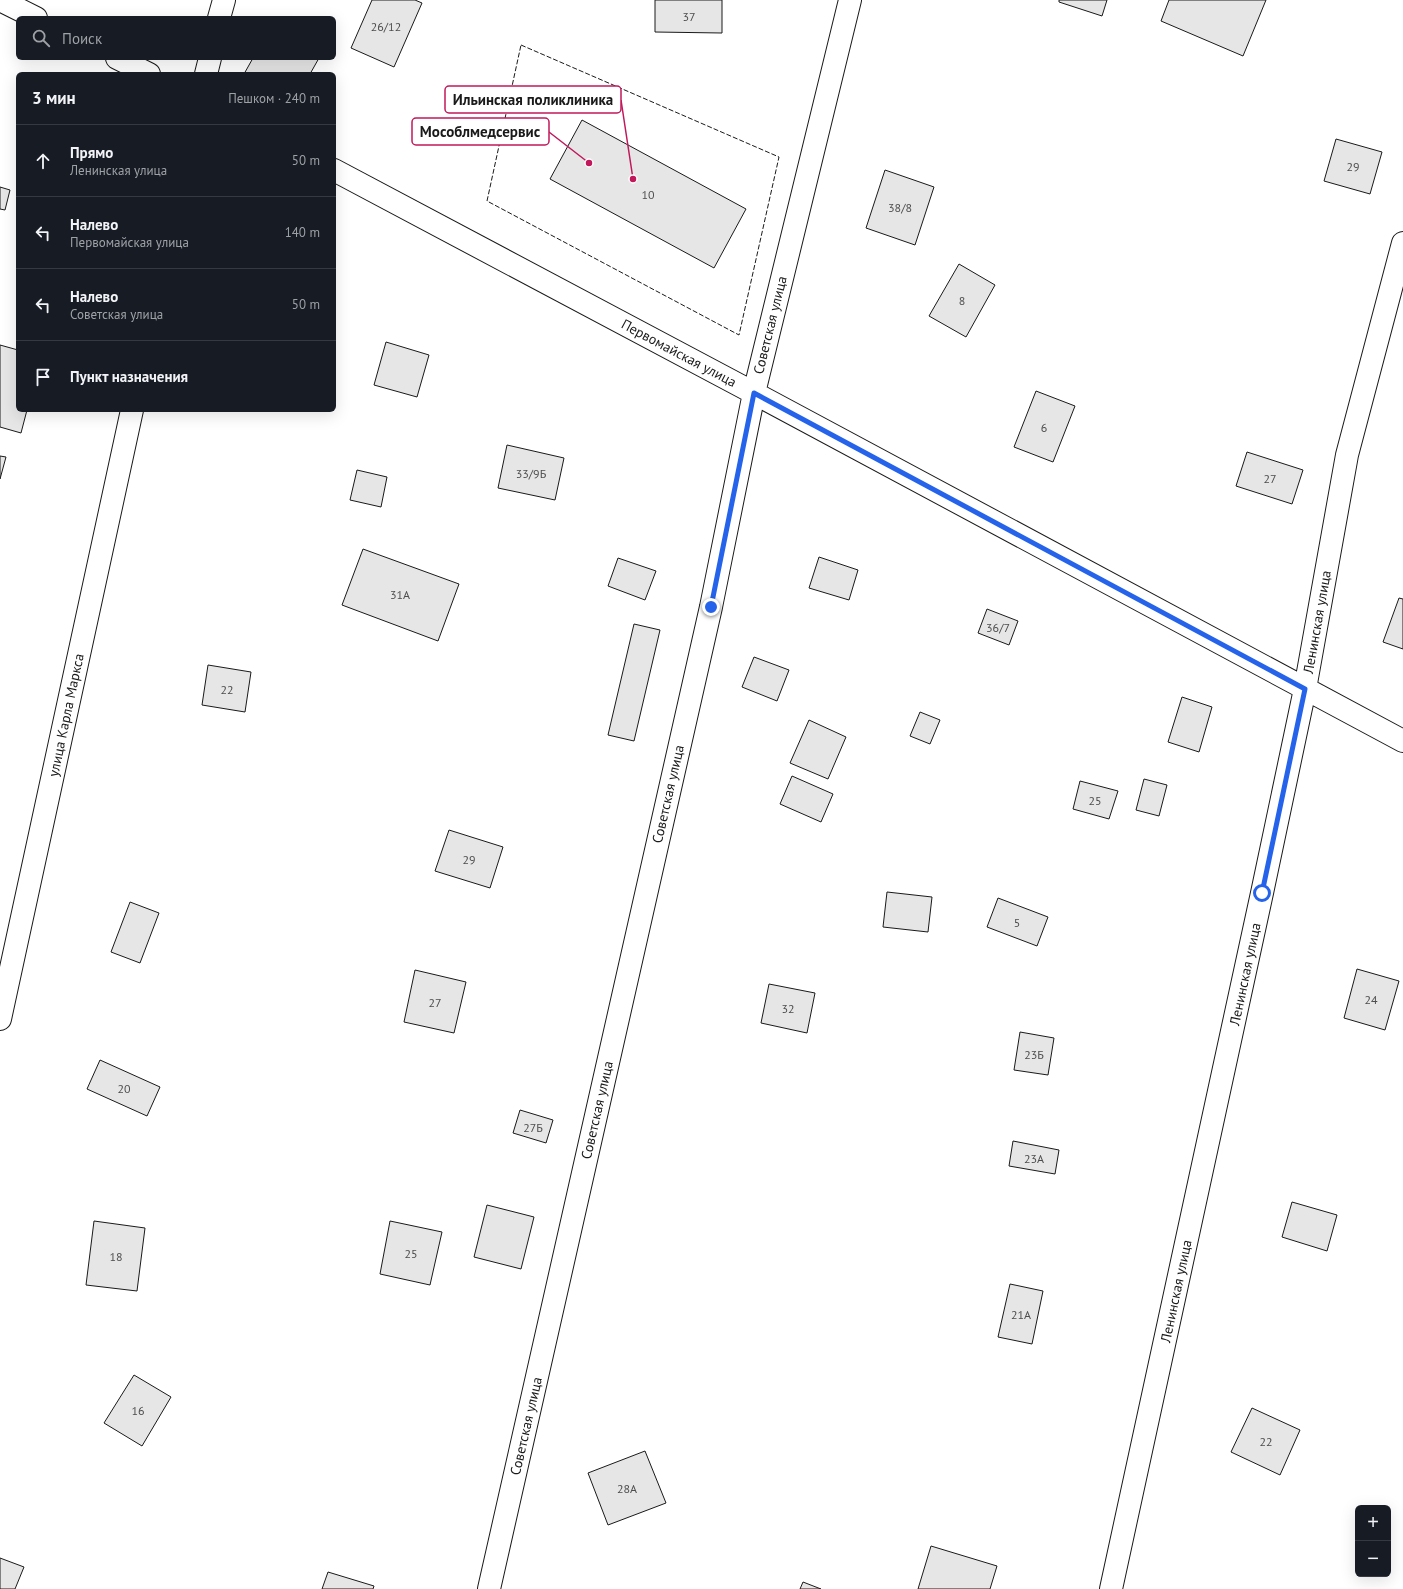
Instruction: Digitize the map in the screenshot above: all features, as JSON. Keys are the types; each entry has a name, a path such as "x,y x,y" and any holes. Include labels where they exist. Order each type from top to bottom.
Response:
{"street":[{"path":"0,0 32,16"},
{"path":"220,16 224,0"},
{"name":"Советская улица","path":"489,1589 711,607 754,393 850,0"},
{"path":"121,60 145,72"},
{"path":"206,72 210,60"},
{"name":"Первомайская улица","path":"336,171 1403,741"},
{"name":"Ленинская улица","path":"1111,1589 1261,901 1305,689 1347,455 1403,243"},
{"name":"улица Карла Маркса","path":"0,1019 132,412"}],"building":[{"path":"372,0 415,0 422,3 394,67 351,48"},
{"path":"655,0 722,0 722,33 655,32"},
{"path":"1059,0 1107,0 1102,16 1059,2"},
{"path":"1169,0 1266,0 1243,56 1161,21"},
{"path":"252,60 318,60 311,72 245,72"},
{"path":"582,120 746,209 714,268 550,179"},
{"path":"1336,139 1382,152 1370,194 1324,181"},
{"path":"885,170 934,187 915,245 866,228"},
{"path":"0,187 10,190 5,210 0,209"},
{"path":"959,264 995,285 966,337 929,316"},
{"path":"386,342 429,355 417,397 374,385"},
{"path":"0,345 16,349 16,412 26,412 21,433 0,427"},
{"path":"1036,391 1075,406 1053,462 1014,447"},
{"path":"507,445 564,458 555,500 498,488"},
{"path":"1247,452 1303,470 1292,504 1236,486"},
{"path":"0,456 6,457 0,479"},
{"path":"357,470 387,477 381,507 350,500"},
{"path":"363,549 459,584 438,641 342,605"},
{"path":"819,557 858,570 849,600 809,588"},
{"path":"618,558 656,571 645,600 608,586"},
{"path":"1399,598 1403,599 1403,649 1383,642"},
{"path":"987,609 1018,621 1009,645 978,633"},
{"path":"634,624 660,630 634,741 608,735"},
{"path":"754,657 789,670 777,701 742,687"},
{"path":"208,665 251,672 245,712 202,705"},
{"path":"1182,697 1212,707 1199,752 1168,742"},
{"path":"920,712 940,720 930,744 910,736"},
{"path":"809,720 846,737 828,779 790,763"},
{"path":"792,776 833,794 821,822 780,804"},
{"path":"1144,779 1167,785 1159,816 1136,810"},
{"path":"1080,781 1118,791 1109,819 1073,809"},
{"path":"449,830 503,847 490,888 435,871"},
{"path":"887,892 932,897 928,932 883,927"},
{"path":"998,898 1048,917 1037,946 987,927"},
{"path":"130,902 159,913 140,963 111,952"},
{"path":"1357,969 1399,981 1385,1030 1344,1018"},
{"path":"415,970 466,982 454,1033 404,1022"},
{"path":"769,984 815,993 807,1033 761,1023"},
{"path":"1020,1032 1054,1038 1048,1075 1014,1070"},
{"path":"100,1060 160,1087 147,1116 87,1089"},
{"path":"520,1110 553,1120 546,1143 513,1133"},
{"path":"1013,1141 1059,1150 1055,1174 1009,1166"},
{"path":"1292,1202 1337,1215 1327,1251 1282,1237"},
{"path":"487,1205 534,1217 521,1269 474,1257"},
{"path":"94,1221 145,1228 137,1291 86,1285"},
{"path":"390,1221 442,1232 430,1285 380,1274"},
{"path":"1010,1284 1043,1291 1032,1344 998,1337"},
{"path":"134,1375 171,1397 142,1446 104,1423"},
{"path":"1252,1408 1300,1430 1280,1475 1231,1452"},
{"path":"645,1451 666,1503 608,1525 588,1473"},
{"path":"931,1546 997,1566 990,1589 918,1589"},
{"path":"0,1558 24,1567 15,1589 0,1589"},
{"path":"328,1572 374,1586 373,1589 322,1589"},
{"path":"803,1582 821,1589 800,1589"}],"fence":[{"path":"521,45 779,157 739,335 487,201 521,45"}],"place":[{"name":"Мособлмедсервис","path":"589,163"},
{"name":"Ильинская поликлиника","path":"633,179"}],"route":[{"path":"711,607 754,393 1305,689 1262,893"}]}
